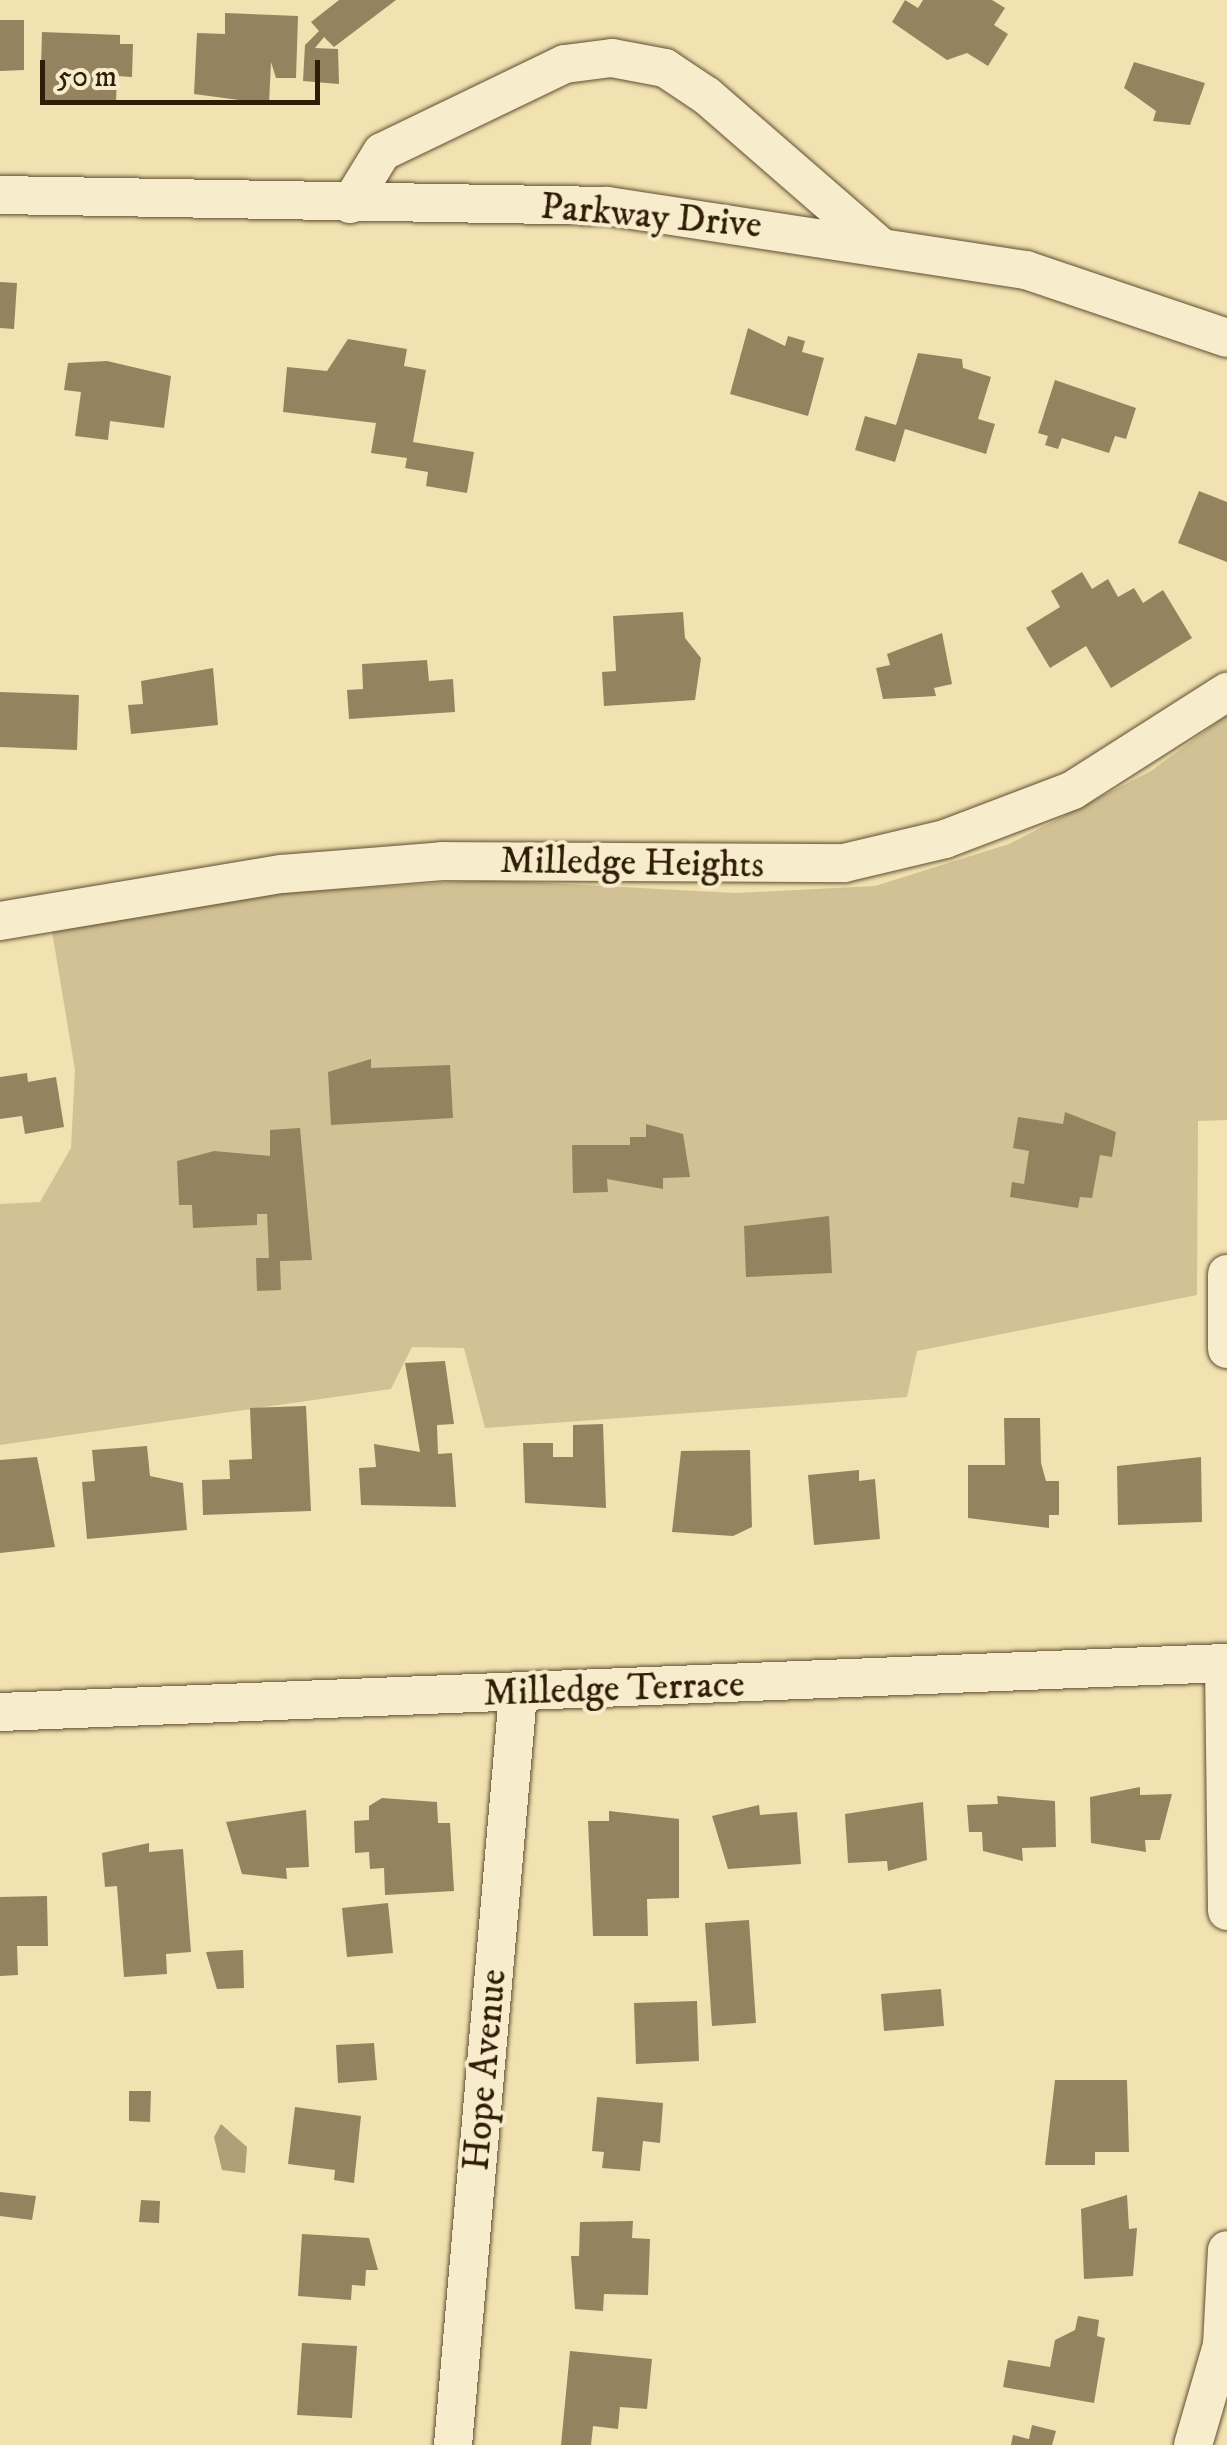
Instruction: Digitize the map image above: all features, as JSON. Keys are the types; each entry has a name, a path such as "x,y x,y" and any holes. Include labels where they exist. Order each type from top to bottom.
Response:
{"street":[{"path":"350,204 382,152 566,64 612,58 665,68 708,96 876,243"},
{"name":"Parkway Drive","path":"0,195 607,206 876,243 1026,270 1227,338"},
{"name":"Milledge Heights","path":"0,921 282,874 442,862 844,863 945,839 1073,790 1227,692"},
{"path":"1227,1274 1227,1349"},
{"path":"1225,1663 1227,1911"},
{"name":"Milledge Terrace","path":"0,1712 518,1695 1225,1663"},
{"name":"Hope Avenue","path":"454,2445 518,1695"},
{"path":"1192,2445 1222,2345 1227,2250"}],"shaded area":[{"path":"1227,715 1227,1120 1198,1121 1197,1295 917,1351 907,1397 485,1428 464,1348 412,1347 391,1389 0,1445 0,1204 40,1202 71,1148 75,1070 52,931 249,895 488,880 735,893 875,886 1009,844 1151,771"},
{"path":"221,2124 247,2147 245,2173 222,2170 214,2137"}],"building":[{"path":"339,0 396,0 334,47 324,37 315,48 338,49 339,84 303,81 305,45 319,31 311,22"},
{"path":"905,0 918,8 923,0 992,0 1005,8 994,25 1008,34 988,66 967,53 947,60 892,22"},
{"path":"225,13 298,16 296,78 276,78 271,62 269,104 194,94 197,33 225,34"},
{"path":"0,20 24,20 24,70 0,71"},
{"path":"42,32 120,35 120,44 133,44 132,77 117,76 116,103 40,105"},
{"path":"1134,62 1205,83 1190,125 1153,121 1156,111 1124,88"},
{"path":"0,282 17,283 14,329 0,328"},
{"path":"748,328 785,346 788,336 805,341 802,352 824,358 808,416 730,394"},
{"path":"348,339 407,349 404,366 426,370 413,442 474,452 467,493 426,486 428,472 405,468 407,458 371,453 376,423 283,412 287,367 327,371"},
{"path":"918,353 962,359 963,368 991,377 978,419 995,424 986,454 905,429 895,462 855,450 865,416 896,425"},
{"path":"107,361 171,376 164,428 110,421 108,440 75,436 81,392 64,390 68,363"},
{"path":"1055,380 1136,408 1126,439 1115,436 1109,453 1062,438 1058,449 1045,445 1048,436 1038,433"},
{"path":"1199,491 1227,502 1227,562 1178,543"},
{"path":"1082,572 1092,589 1108,579 1118,597 1134,588 1143,603 1163,590 1192,638 1111,688 1086,646 1050,668 1026,628 1060,607 1051,591"},
{"path":"683,612 685,638 701,658 695,700 604,706 602,672 616,671 613,616"},
{"path":"942,633 952,684 934,688 936,696 883,699 876,668 890,665 887,654"},
{"path":"427,660 429,681 453,679 455,712 349,719 347,690 363,689 362,664"},
{"path":"213,668 218,725 131,734 128,705 143,704 141,681"},
{"path":"0,692 79,695 77,750 0,747"},
{"path":"371,1059 371,1068 450,1065 453,1118 331,1125 328,1072"},
{"path":"27,1073 28,1082 56,1077 64,1127 25,1134 22,1116 0,1119 0,1077"},
{"path":"1065,1112 1116,1132 1112,1157 1100,1155 1092,1198 1080,1197 1078,1208 1010,1197 1012,1182 1024,1184 1029,1151 1013,1148 1018,1117 1063,1124"},
{"path":"646,1124 683,1134 690,1177 663,1178 663,1189 607,1179 608,1192 573,1193 572,1145 630,1145 630,1137 646,1137"},
{"path":"300,1128 312,1260 280,1261 281,1290 257,1291 256,1258 269,1258 267,1214 257,1214 257,1225 193,1228 192,1205 179,1205 177,1161 214,1151 270,1156 270,1130"},
{"path":"829,1216 832,1273 746,1277 744,1226"},
{"path":"445,1361 454,1424 437,1425 438,1454 452,1453 456,1507 361,1505 359,1468 376,1467 374,1444 420,1452 405,1363"},
{"path":"306,1406 311,1511 203,1515 202,1480 230,1479 229,1460 252,1459 250,1408"},
{"path":"1004,1418 1040,1418 1041,1463 1046,1481 1059,1481 1059,1515 1049,1515 1049,1528 968,1518 968,1465 1005,1465"},
{"path":"603,1424 606,1508 525,1503 523,1443 553,1443 553,1457 573,1457 573,1425"},
{"path":"147,1446 150,1476 183,1483 187,1530 87,1539 82,1482 95,1481 92,1450"},
{"path":"750,1450 752,1527 733,1536 672,1532 681,1451"},
{"path":"37,1457 55,1547 0,1553 0,1460"},
{"path":"1201,1457 1202,1522 1118,1525 1117,1466"},
{"path":"859,1470 859,1481 875,1479 880,1539 814,1545 808,1475"},
{"path":"1140,1787 1140,1795 1172,1794 1160,1840 1145,1840 1146,1852 1091,1843 1090,1797"},
{"path":"997,1796 1055,1801 1056,1847 1022,1848 1023,1861 983,1851 982,1832 969,1832 967,1805 998,1804"},
{"path":"382,1798 437,1802 438,1823 450,1823 454,1891 385,1895 384,1868 370,1869 369,1852 355,1853 354,1821 369,1820 369,1806"},
{"path":"923,1802 927,1860 888,1871 887,1861 848,1863 845,1814"},
{"path":"759,1805 760,1815 797,1812 801,1864 728,1869 712,1816"},
{"path":"306,1810 309,1867 286,1868 287,1879 242,1874 226,1822"},
{"path":"609,1811 679,1819 679,1898 647,1899 648,1936 593,1936 588,1821 609,1821"},
{"path":"149,1843 149,1852 183,1849 191,1952 166,1954 167,1974 124,1977 117,1886 105,1887 102,1853"},
{"path":"47,1896 48,1946 17,1946 18,1975 0,1976 0,1897"},
{"path":"388,1903 393,1953 347,1957 342,1908"},
{"path":"749,1920 756,2023 712,2026 705,1923"},
{"path":"243,1950 244,1988 217,1989 206,1952"},
{"path":"941,1989 944,2026 884,2031 881,1994"},
{"path":"697,2001 699,2061 636,2064 634,2003"},
{"path":"374,2043 377,2080 338,2083 336,2045"},
{"path":"1055,2080 1127,2080 1129,2152 1095,2152 1095,2165 1045,2165"},
{"path":"129,2091 151,2091 150,2122 129,2121"},
{"path":"597,2097 663,2103 660,2143 643,2141 640,2171 602,2168 604,2152 592,2151"},
{"path":"295,2107 361,2116 354,2183 334,2180 335,2170 288,2164"},
{"path":"0,2192 36,2196 32,2220 0,2216"},
{"path":"1127,2195 1129,2229 1137,2228 1133,2276 1084,2279 1081,2209"},
{"path":"141,2200 160,2201 159,2223 139,2222"},
{"path":"633,2221 632,2238 650,2239 648,2295 604,2294 603,2311 575,2309 571,2256 579,2256 580,2222"},
{"path":"302,2234 369,2238 378,2270 366,2270 365,2286 352,2285 351,2300 298,2296"},
{"path":"1078,2316 1099,2320 1097,2336 1105,2338 1094,2403 1003,2387 1008,2360 1050,2367 1055,2340 1075,2330"},
{"path":"302,2343 357,2346 352,2418 297,2415"},
{"path":"570,2351 652,2359 647,2409 620,2407 618,2429 593,2426 591,2445 561,2445"},
{"path":"1032,2425 1056,2431 1052,2445 1011,2445 1013,2435 1029,2439"}]}
